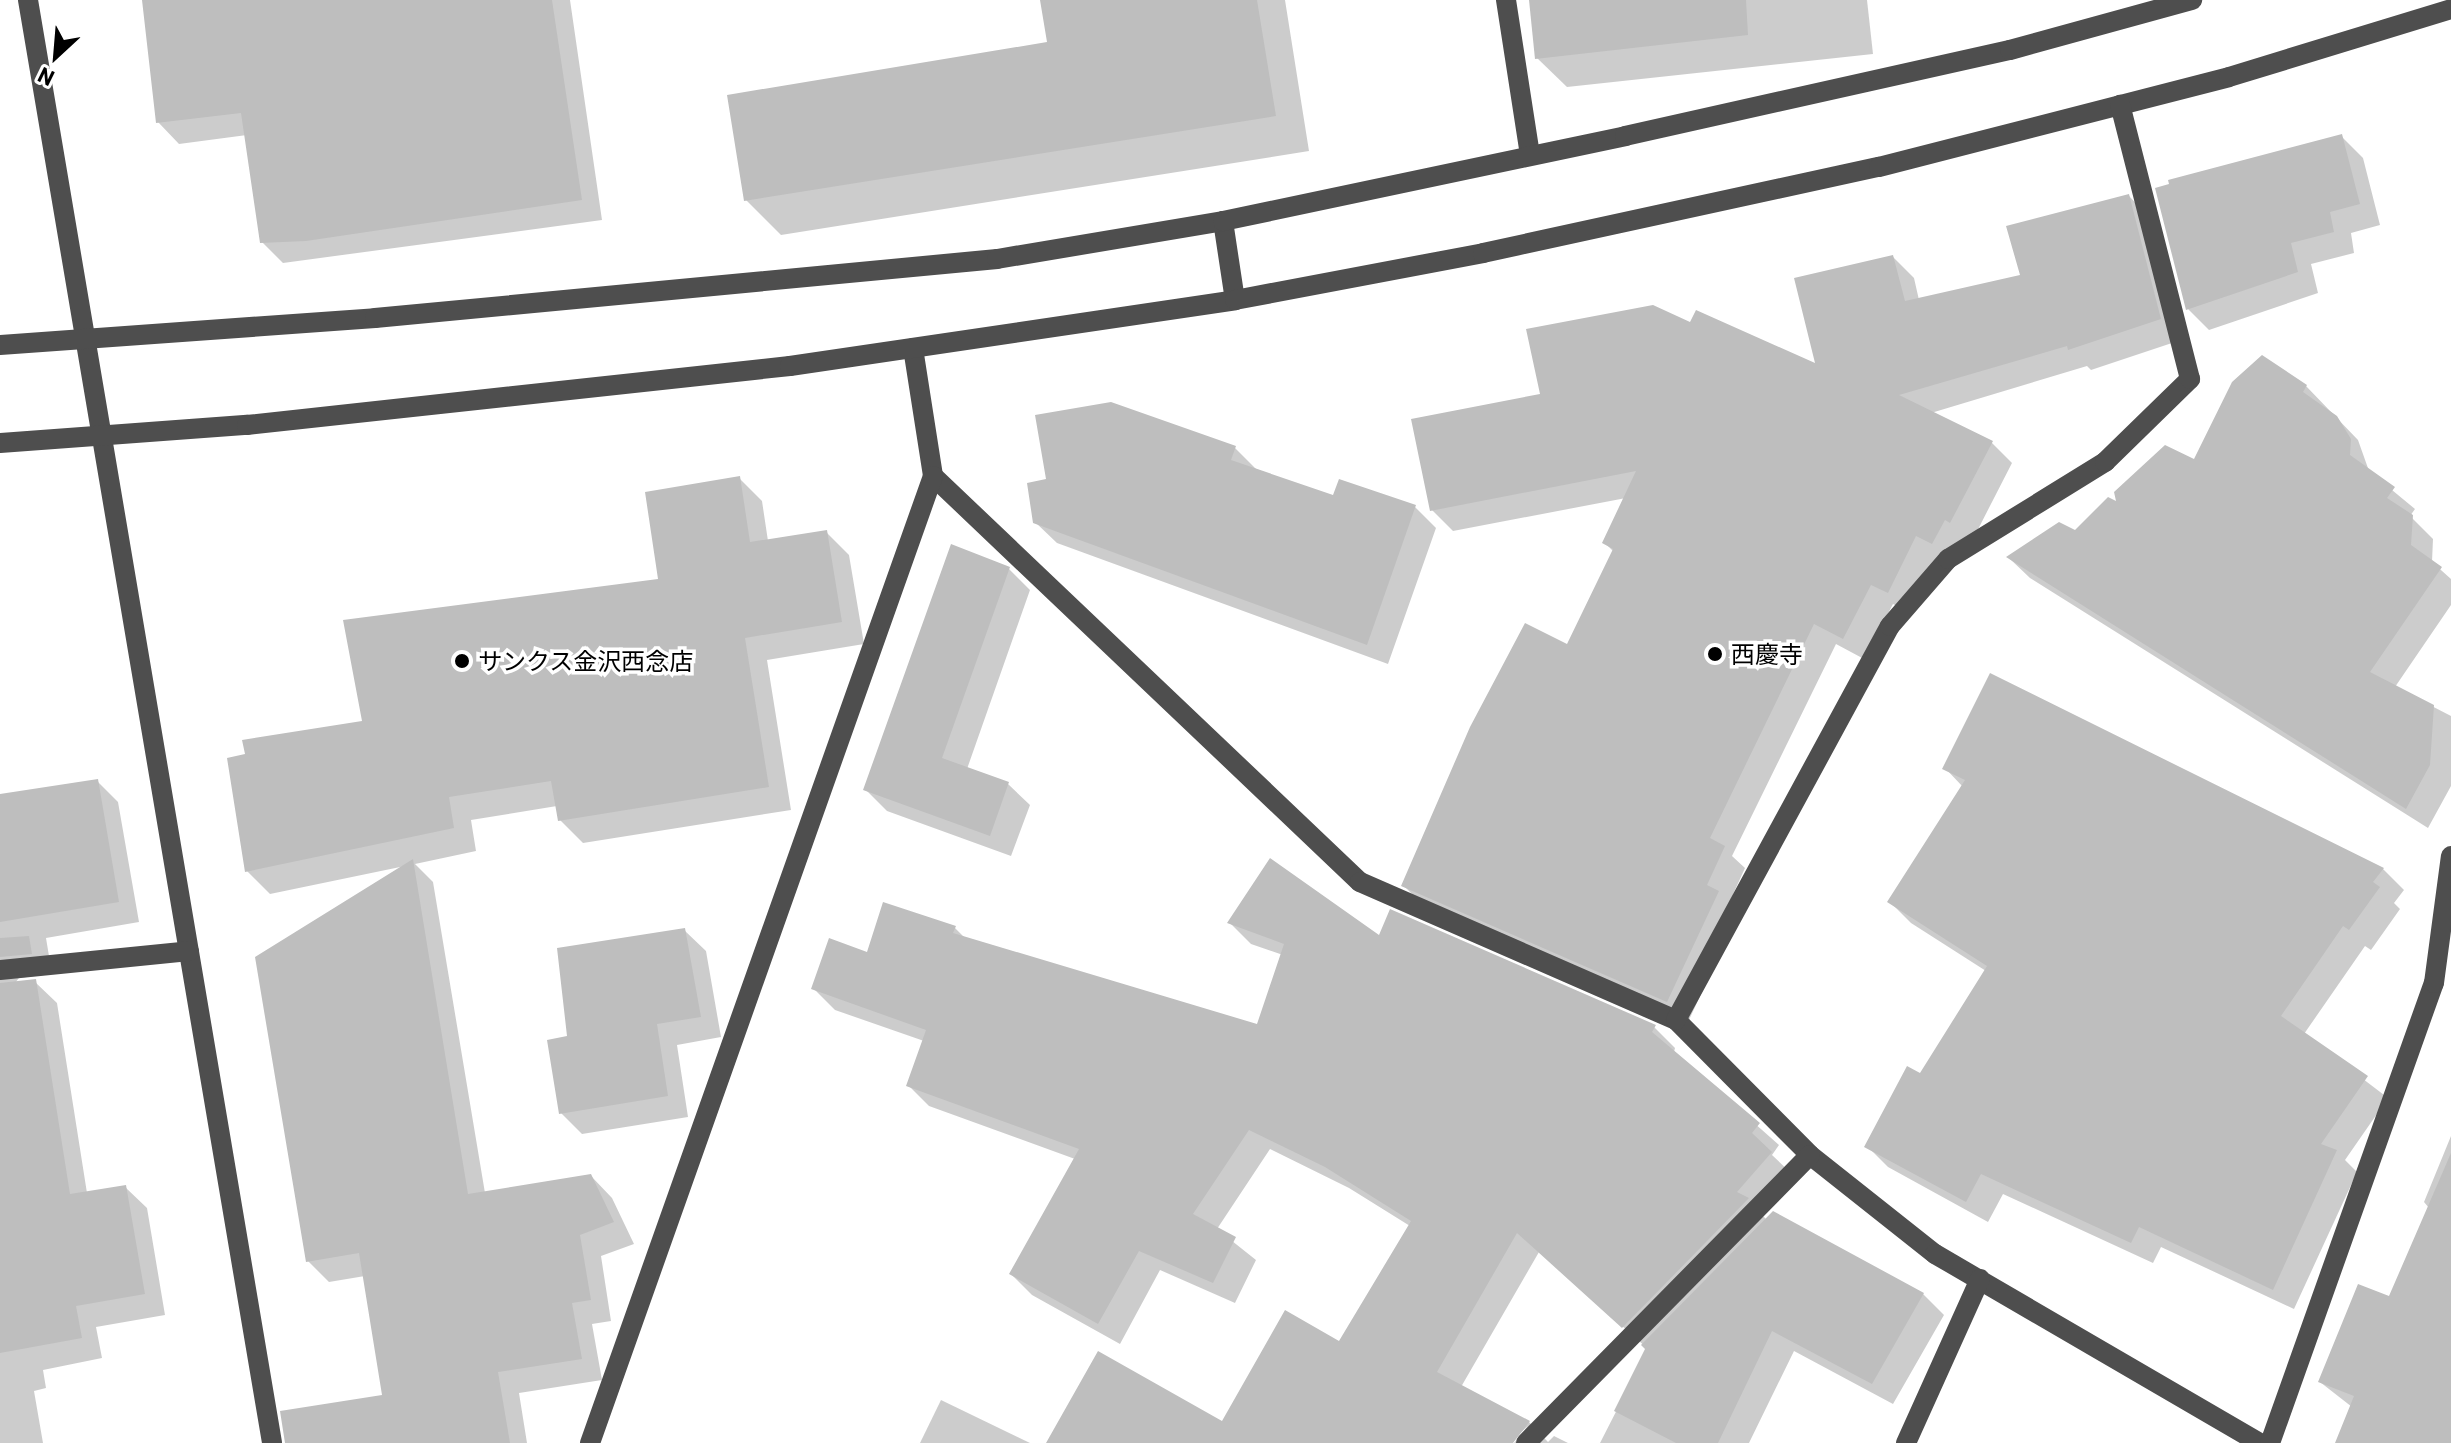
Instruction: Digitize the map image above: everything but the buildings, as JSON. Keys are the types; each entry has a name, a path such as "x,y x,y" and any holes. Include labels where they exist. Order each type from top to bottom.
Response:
{"street":[{"path":"28,0 272,1443"},
{"path":"1506,0 1530,155"},
{"path":"0,345 86,342 758,284 997,259 1223,221 1530,155 2010,50 2192,0"},
{"path":"0,443 262,423 913,348 1235,300 1483,253 1864,170 2120,105 2451,9"},
{"path":"1676,1020 1890,626 1948,559 2105,462 2190,379 2120,105"},
{"path":"1223,221 1235,300"},
{"path":"590,1443 933,476 913,348"},
{"path":"933,476 1360,882 1676,1020 1810,1155 1935,1254 2260,1443"},
{"path":"2270,1443 2434,983 2451,856"},
{"path":"0,970 189,951"},
{"path":"1526,1443 1810,1155"},
{"path":"1906,1443 1980,1279"}],"place":[{"name":"西慶寺","path":"1715,654"},
{"name":"サンクス金沢西念店","path":"462,661"}]}
